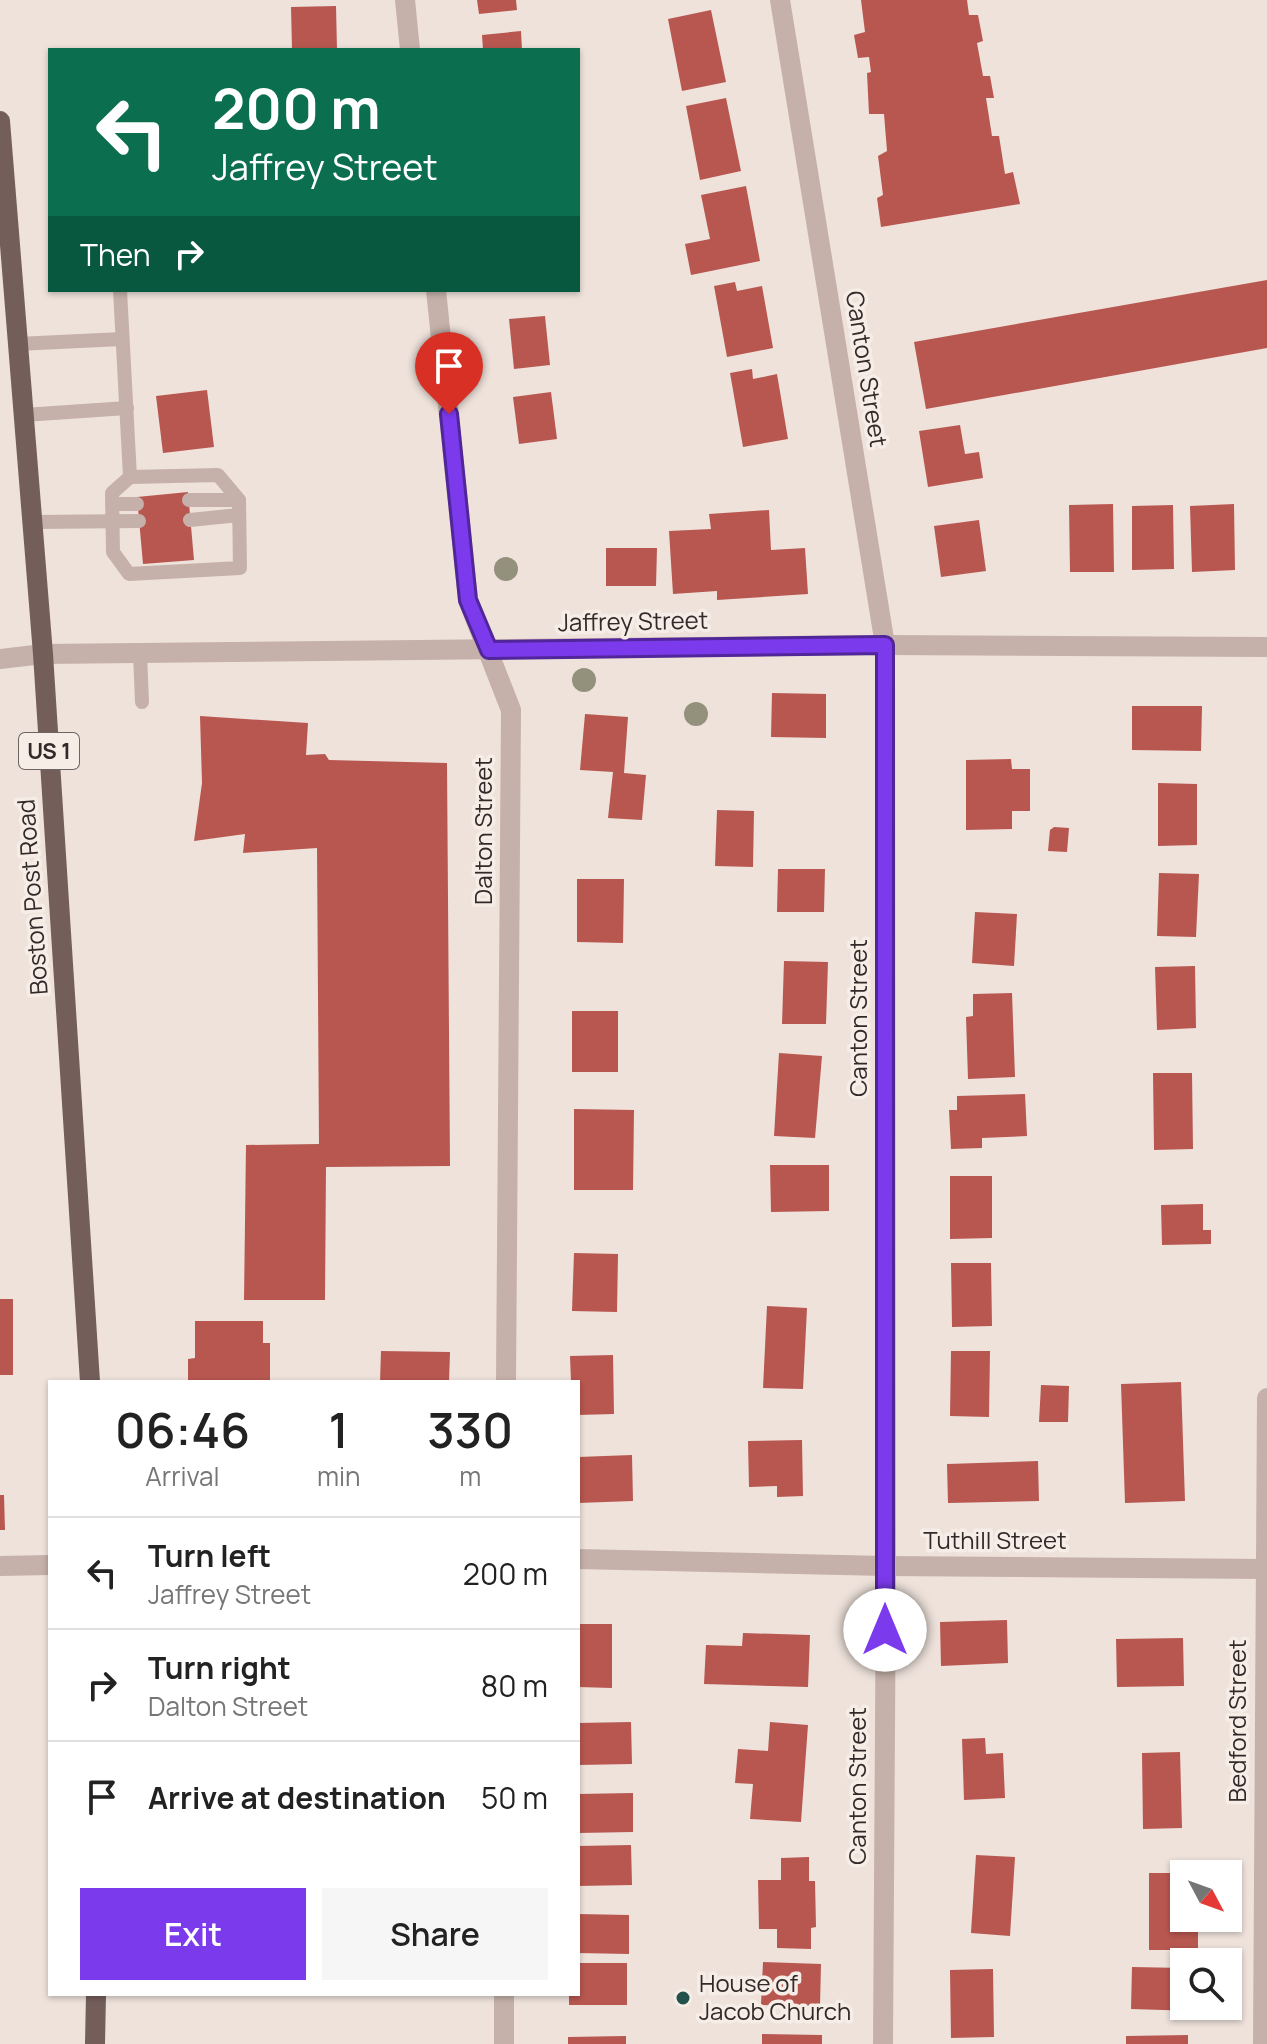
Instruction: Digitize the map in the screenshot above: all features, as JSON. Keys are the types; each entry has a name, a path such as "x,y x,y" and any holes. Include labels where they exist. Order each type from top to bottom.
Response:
{"main road":[{"name":"Boston Post Road","path":"0,121 7,312 17,344 33,522 90,1380"},
{"path":"95,2044 96,1996"}],"street":[{"path":"405,0 410,48"},
{"name":"Canton Street","path":"780,0 885,645 883,2044"},
{"name":"Dalton Street","path":"436,292 468,600 511,710 506,1380"},
{"name":"Jaffrey Street","path":"0,659 43,654 885,645 1267,647"},
{"name":"Bedford Street","path":"1263,2044 1267,1398"},
{"name":"Tuthill Street","path":"580,1559 886,1566 1266,1569"},
{"path":"0,1566 48,1565"},
{"path":"504,1996 504,2044"}],"lane":[{"path":"120,292 130,477"},
{"path":"17,344 122,339"},
{"path":"24,415 127,408"},
{"path":"218,475 239,500 240,568 129,574 113,552 112,493 130,477 218,475"},
{"path":"189,500 239,500"},
{"path":"112,504 137,504"},
{"path":"190,520 239,515"},
{"path":"33,522 139,521"},
{"path":"140,654 142,702"}],"building":[{"path":"477,0 516,0 517,10 479,14"},
{"path":"861,0 967,0 969,15 978,15 983,41 977,43 983,76 990,76 994,98 986,98 992,136 999,136 1005,174 1013,172 1020,204 881,227 877,198 883,195 878,156 887,151 884,114 869,114 869,57 858,58 854,35 865,32"},
{"path":"336,6 337,48 292,48 291,7"},
{"path":"711,10 726,82 682,91 668,19"},
{"path":"521,31 522,48 483,48 482,35"},
{"path":"726,98 741,171 700,180 686,106"},
{"path":"746,186 760,261 691,275 685,244 710,239 701,195"},
{"path":"1267,280 1267,348 926,409 914,342"},
{"path":"735,282 737,291 762,286 773,348 727,357 714,286"},
{"path":"545,316 550,365 514,369 509,319"},
{"path":"752,369 753,379 777,374 788,439 743,447 730,373"},
{"path":"207,390 214,447 163,453 156,396"},
{"path":"551,392 557,439 519,444 513,397"},
{"path":"960,425 965,454 979,452 983,478 928,487 919,431"},
{"path":"188,492 194,560 143,564 137,497"},
{"path":"1113,504 1114,572 1070,572 1069,505"},
{"path":"1234,504 1235,570 1192,572 1190,506"},
{"path":"1173,505 1174,569 1132,570 1132,506"},
{"path":"769,510 771,550 805,548 808,594 717,600 717,591 673,594 669,531 711,529 709,514"},
{"path":"979,520 986,571 941,577 934,526"},
{"path":"606,548 657,548 656,586 606,586"},
{"path":"772,693 826,694 826,738 771,737"},
{"path":"1132,706 1202,706 1201,751 1132,750"},
{"path":"585,714 628,717 624,773 646,775 642,820 608,818 613,772 580,770"},
{"path":"200,716 308,723 306,755 325,754 329,760 447,763 450,1166 326,1167 325,1300 244,1300 246,1145 319,1144 317,848 243,853 245,834 194,841 202,783"},
{"path":"1011,759 1012,769 1030,769 1030,811 1012,811 1012,829 966,830 966,760"},
{"path":"1158,783 1197,784 1197,845 1158,846"},
{"path":"717,810 754,811 753,867 715,866"},
{"path":"1054,827 1069,828 1067,852 1048,851 1050,830"},
{"path":"778,869 825,869 824,912 777,912"},
{"path":"1159,873 1199,874 1196,937 1157,936"},
{"path":"577,879 624,879 623,943 577,942"},
{"path":"975,912 1017,914 1014,966 972,963"},
{"path":"784,961 828,962 826,1024 782,1024"},
{"path":"1195,966 1196,1028 1157,1030 1155,967"},
{"path":"1012,993 1015,1077 968,1079 966,1017 973,1016 973,994"},
{"path":"572,1011 618,1011 618,1072 572,1072"},
{"path":"779,1053 822,1056 815,1138 774,1136"},
{"path":"1153,1073 1192,1073 1193,1149 1154,1150"},
{"path":"1025,1094 1027,1136 982,1138 982,1148 951,1149 949,1110 957,1110 957,1096"},
{"path":"574,1109 634,1110 633,1190 574,1190"},
{"path":"770,1165 829,1165 829,1211 771,1212"},
{"path":"950,1176 992,1176 992,1238 950,1239"},
{"path":"1203,1204 1203,1230 1211,1230 1211,1244 1162,1245 1161,1205"},
{"path":"574,1253 618,1254 617,1312 572,1311"},
{"path":"951,1263 991,1263 992,1326 952,1327"},
{"path":"0,1299 13,1299 13,1375 0,1375"},
{"path":"767,1306 807,1308 803,1389 763,1388"},
{"path":"195,1321 263,1321 263,1343 270,1343 270,1380 188,1380 188,1359 195,1358"},
{"path":"381,1351 450,1352 449,1380 380,1380"},
{"path":"951,1351 990,1351 989,1417 950,1416"},
{"path":"613,1355 614,1414 580,1415 580,1380 571,1380 570,1356"},
{"path":"1181,1382 1185,1501 1125,1503 1121,1384"},
{"path":"1041,1385 1069,1386 1068,1422 1039,1422"},
{"path":"802,1440 803,1496 777,1497 777,1486 749,1487 748,1441"},
{"path":"632,1455 633,1501 580,1503 580,1457"},
{"path":"1038,1461 1039,1501 948,1503 947,1464"},
{"path":"0,1495 4,1495 5,1530 0,1530"},
{"path":"1007,1620 1008,1663 941,1666 940,1622"},
{"path":"580,1624 612,1624 612,1688 580,1687"},
{"path":"743,1633 810,1635 808,1687 704,1684 706,1645 742,1646"},
{"path":"1183,1638 1184,1686 1117,1687 1116,1639"},
{"path":"631,1722 632,1764 580,1765 580,1723"},
{"path":"770,1722 808,1725 801,1822 750,1819 753,1784 735,1783 738,1749 768,1751"},
{"path":"985,1738 986,1754 1003,1753 1005,1798 964,1800 962,1739"},
{"path":"1180,1752 1182,1828 1143,1829 1142,1753"},
{"path":"633,1793 633,1832 580,1833 580,1794"},
{"path":"631,1845 632,1885 580,1886 580,1846"},
{"path":"976,1855 1015,1857 1010,1936 971,1933"},
{"path":"809,1857 809,1881 815,1881 816,1927 811,1928 811,1949 777,1948 777,1929 759,1929 758,1880 781,1880 781,1858"},
{"path":"1149,1873 1170,1873 1170,1932 1198,1932 1198,1948 1149,1950"},
{"path":"580,1914 629,1915 629,1954 580,1953"},
{"path":"763,1962 821,1964 820,2006 761,2005"},
{"path":"580,1963 627,1963 627,2005 569,2005 569,1996 580,1996"},
{"path":"1132,1967 1170,1968 1170,2010 1131,2009"},
{"path":"993,1969 994,2037 951,2038 950,1970"},
{"path":"762,2034 822,2035 822,2044 762,2044"},
{"path":"1188,2035 1188,2044 1126,2044 1126,2036"},
{"path":"626,2036 626,2044 568,2044 568,2037"}],"place":[{"name":"House of Jacob Church","path":"683,1998"}],"route":[{"path":"449,414 468,600 489,650 885,645 885,1630"}]}
